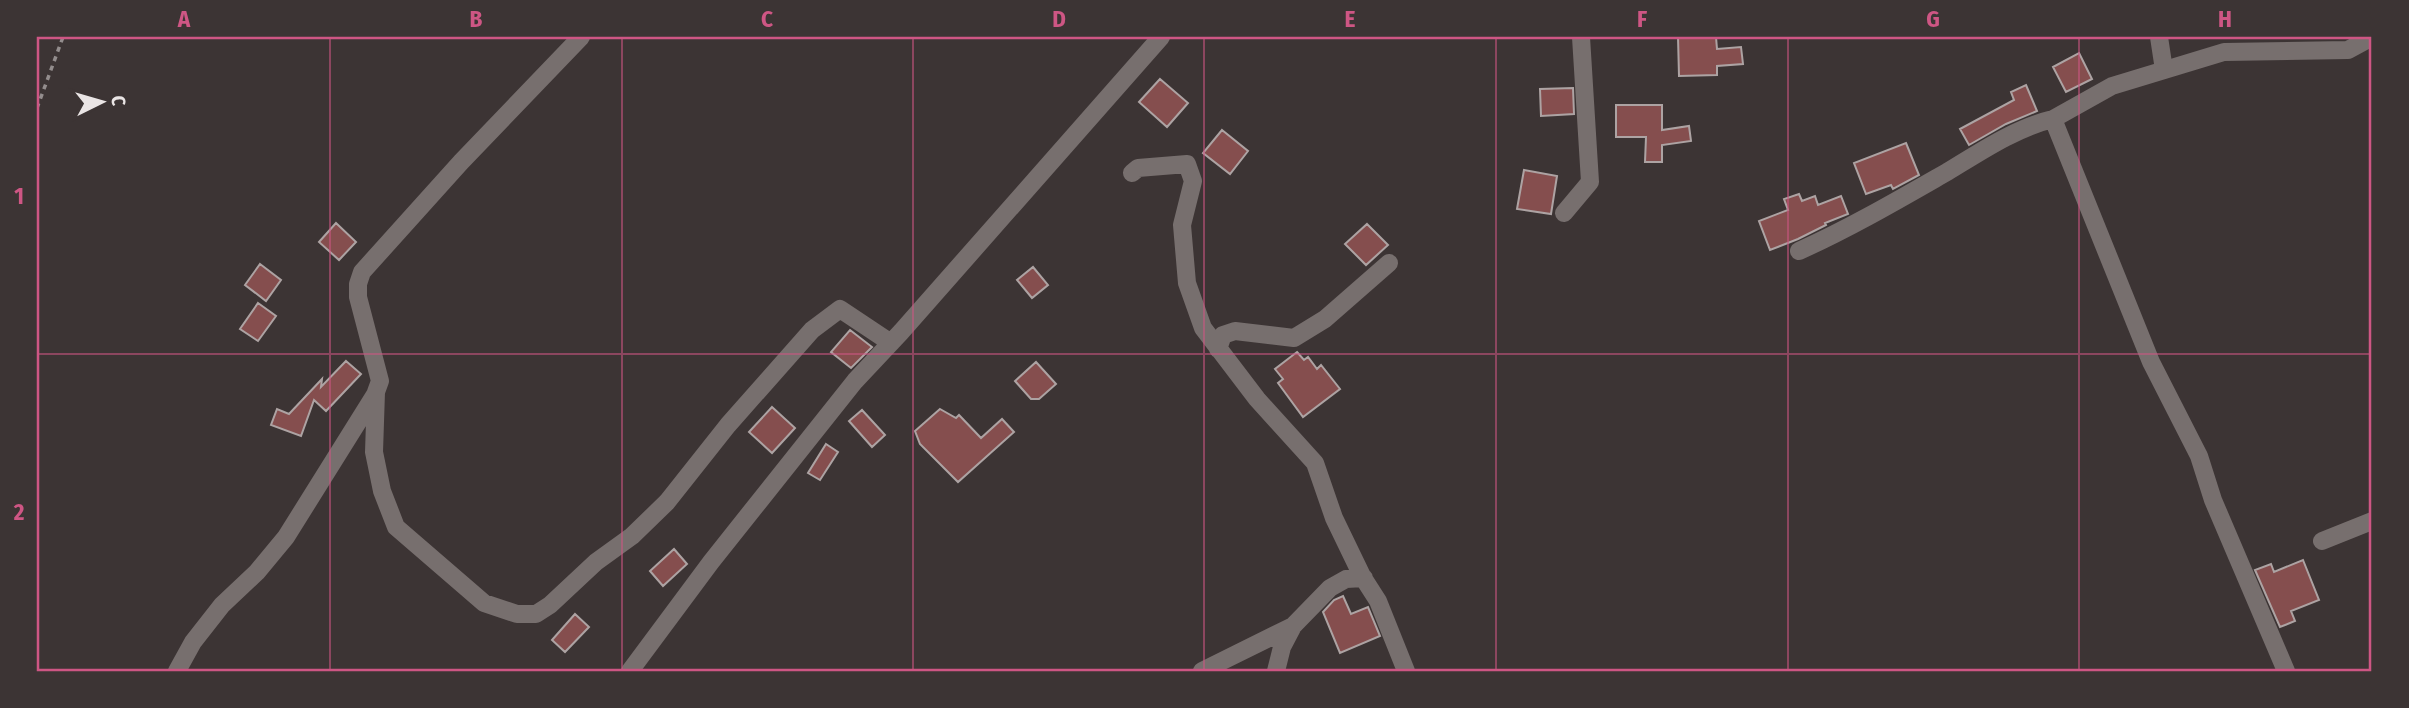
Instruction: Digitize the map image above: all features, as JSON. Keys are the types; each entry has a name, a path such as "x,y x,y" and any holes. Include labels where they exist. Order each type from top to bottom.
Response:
{"street":[{"path":"177,671 193,642 222,605 257,572 286,537 376,392 380,381 358,296 362,272 461,162 580,37"},
{"path":"630,671 711,562 855,381 1161,37"},
{"path":"1564,214 1590,183 1581,37"},
{"path":"2158,37 2164,70"},
{"path":"1799,251 1843,232 1981,152 2039,122 2053,119 2112,86 2224,52 2348,50 2372,37"},
{"path":"2053,119 2151,362 2199,456 2213,500 2286,671"},
{"path":"1132,173 1138,168 1187,164 1193,181 1182,225 1187,283 1203,328 1257,400 1315,463 1334,518 1378,601 1406,671"},
{"path":"1218,349 1223,335 1235,331 1294,338 1325,318 1389,263"},
{"path":"376,392 373,452 382,491 396,527 484,603 517,614 536,614 550,605 596,562 632,536 667,502 728,425 812,330 840,309 891,343"},
{"path":"2322,541 2372,521"},
{"path":"1276,671 1282,647 1293,626 1330,588 1346,579 1364,578"},
{"path":"1202,671 1293,626"}],"path":[{"path":"37,108 63,37"}],"building":[{"path":"1678,37 1716,37 1717,49 1741,47 1743,64 1717,66 1717,75 1679,76"},
{"path":"2079,53 2092,79 2066,92 2053,67"},
{"path":"1160,79 1188,103 1167,127 1139,102"},
{"path":"2026,85 2037,111 2006,124 1969,145 1960,129 2014,100 2011,92"},
{"path":"1573,88 1574,114 1541,116 1540,89"},
{"path":"1616,105 1662,105 1662,130 1689,126 1691,141 1662,145 1662,162 1645,162 1646,137 1616,137"},
{"path":"1222,130 1248,151 1230,174 1203,153"},
{"path":"1906,143 1919,175 1893,189 1891,185 1866,194 1854,163"},
{"path":"1524,170 1557,176 1551,214 1517,209"},
{"path":"1799,194 1802,201 1815,196 1818,205 1841,196 1848,214 1770,250 1759,221 1788,210 1784,199"},
{"path":"336,223 356,242 339,260 319,242"},
{"path":"1367,224 1388,245 1366,265 1345,244"},
{"path":"260,264 281,280 266,301 245,285"},
{"path":"1033,267 1048,285 1032,298 1017,280"},
{"path":"258,303 276,316 258,341 240,329"},
{"path":"850,330 872,347 851,368 831,352"},
{"path":"1297,352 1304,360 1308,357 1317,369 1321,365 1340,389 1303,417 1278,383 1283,379 1275,369"},
{"path":"346,361 361,374 326,411 314,400 301,436 271,425 277,409 289,414 322,379 321,387"},
{"path":"1036,362 1056,384 1039,399 1031,399 1015,381"},
{"path":"772,407 795,428 772,453 749,432"},
{"path":"940,409 956,418 959,415 981,438 1002,419 1014,432 958,482 920,444 915,431"},
{"path":"862,410 885,435 872,447 849,421"},
{"path":"826,444 838,452 820,480 808,473"},
{"path":"674,549 687,564 663,586 650,571"},
{"path":"2303,560 2319,600 2291,611 2295,621 2280,627 2255,570 2271,564 2274,572"},
{"path":"1343,596 1351,614 1368,607 1380,636 1340,653 1323,612 1334,600"},
{"path":"575,614 589,627 565,652 552,640"}]}
